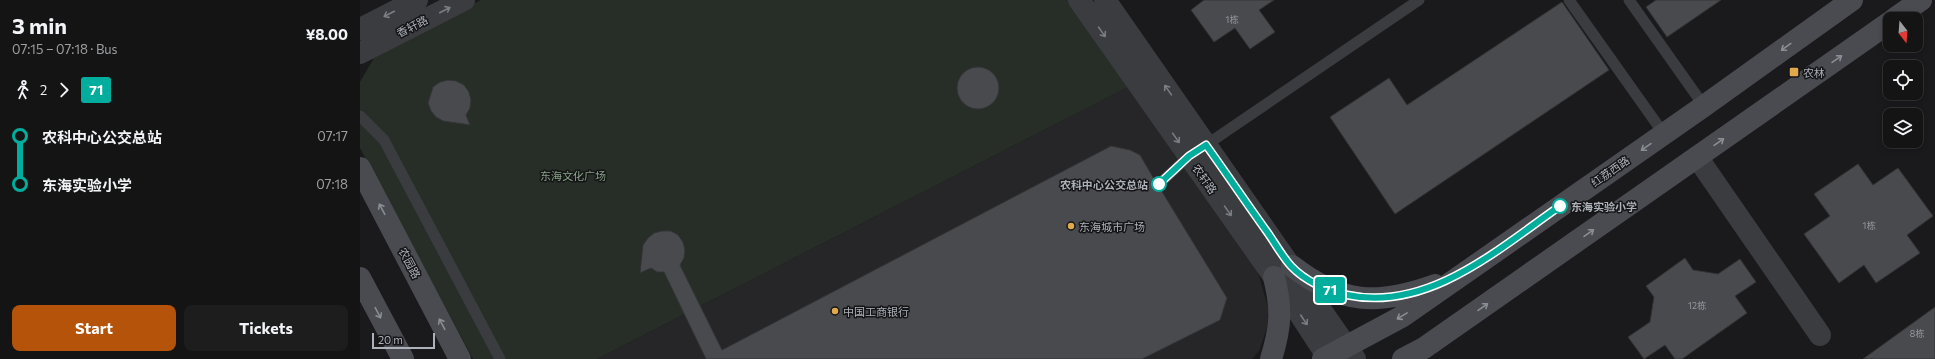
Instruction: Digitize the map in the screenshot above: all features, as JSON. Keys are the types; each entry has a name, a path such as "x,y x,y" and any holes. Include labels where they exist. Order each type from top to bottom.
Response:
{"main road":[{"name":"红荔西路","path":"1327,358 1351,353 1704,106 1852,0"},
{"path":"1905,12 1921,2"},
{"path":"1403,359 1424,348 1462,322 1883,27"},
{"name":"农园路","path":"360,168 460,359"},
{"path":"1271,359 1280,320 1283,272 1312,282 1335,293 1361,298 1385,299 1418,292 1469,270"},
{"path":"360,278 403,359"},
{"path":"1434,359 1440,347 1462,322"}],"street":[{"name":"香轩路","path":"360,29 417,0"},
{"name":"香轩路","path":"360,52 464,0"},
{"name":"农轩路","path":"1079,0 1198,150"},
{"name":"农轩路","path":"1105,0 1198,150 1283,272 1351,353"},
{"path":"1696,157 1820,335"},
{"name":"农轩路","path":"1283,272 1327,358"}],"lane":[{"path":"1159,184 1198,150 1419,0"},
{"path":"1569,0 1664,134"},
{"path":"1629,0 1704,106"},
{"path":"360,116 384,140 500,359"}],"shaded area":[{"name":"东海城市广场","path":"1130,86 1257,269 1269,311 1267,328 1259,351 1252,359 597,359"}],"green space":[{"name":"东海文化广场","path":"481,0 1070,0 1130,86 597,359 473,359 360,148 360,82 378,51"}],"building":[{"path":"1204,0 1274,0 1259,10 1275,32 1250,49 1235,28 1214,42 1191,10"},
{"path":"1656,0 1721,0 1667,37 1646,7"},
{"path":"1562,2 1609,70 1395,214 1330,117 1389,78 1407,105"},
{"path":"974,67 982,67 993,73 999,84 999,92 993,103 982,109 974,109 963,103 957,92 957,84 963,73"},
{"path":"448,80 456,81 464,85 469,92 471,100 470,108 466,115 470,125 443,121 436,117 431,111 428,103 433,87 440,82"},
{"name":"东海城市广场","path":"1111,146 1130,150 1140,155 1154,179 1152,182 1154,188 1161,190 1227,298 1220,320 1142,359 706,359 664,272 657,272 651,268 640,273 643,245 648,238 654,233 662,231 671,231 678,235 683,242 685,250 684,258 680,265 722,350"},
{"path":"1858,164 1873,185 1898,168 1933,216 1907,235 1920,253 1876,283 1864,265 1839,283 1804,234 1830,216 1814,194"},
{"path":"1685,258 1693,270 1718,274 1740,259 1756,282 1735,296 1747,313 1682,359 1675,359 1665,345 1644,359 1628,337 1650,322 1654,297 1646,286"},
{"path":"1935,307 1935,359 1863,359"}],"bus line":[{"name":"71","path":"1159,184 1189,156 1206,145 1292,266 1312,282 1335,293 1361,298 1385,299 1411,294 1448,280 1469,270 1560,206"}],"place":[{"name":"农林","path":"1794,72"},
{"name":"农科中心公交总站","path":"1159,184"},
{"name":"东海实验小学","path":"1560,206"},
{"name":"东海城市广场","path":"1071,226"},
{"name":"中国工商银行","path":"835,311"}]}
